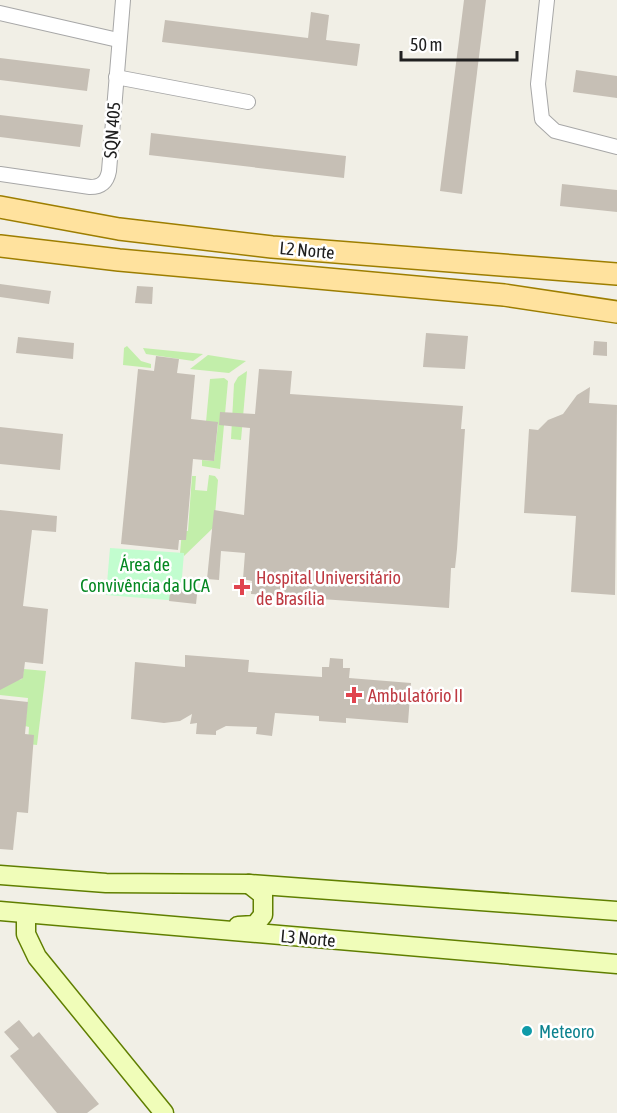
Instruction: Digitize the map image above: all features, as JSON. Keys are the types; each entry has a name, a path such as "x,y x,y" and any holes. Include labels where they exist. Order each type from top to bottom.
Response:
{"main road":[{"name":"L2 Norte","path":"0,207 119,229 272,247 617,274"},
{"name":"L2 Norte","path":"0,246 119,260 504,295 617,312"},
{"path":"0,875 106,883 249,884 617,911"},
{"path":"207,929 255,925 260,921 264,908 263,895 249,884"},
{"name":"L3 Norte","path":"0,911 617,963"},
{"path":"26,914 26,934 37,957 164,1113"}],"street":[{"name":"SQN 405","path":"0,174 90,187 102,184 109,171 123,0"},
{"path":"547,0 538,84 542,119 555,131 617,147"},
{"path":"0,13 118,40"},
{"name":"SQN 405","path":"116,77 248,102"}],"green space":[{"path":"127,346 141,361 151,364 151,368 123,365 124,348"},
{"path":"143,348 203,354 193,361 146,354"},
{"path":"208,355 246,361 229,373 190,369"},
{"path":"247,371 241,440 231,439 234,384 238,377"},
{"path":"224,378 228,381 220,469 202,466 202,460 214,461 218,424 206,422 210,379"},
{"path":"209,475 215,476 218,480 214,527 184,556 184,553 180,553 182,531 188,531 192,476 196,476 195,490 207,491"},
{"name":"Área de Convivência da UCA","path":"110,548 184,553 180,601 106,595"},
{"path":"24,669 46,671 37,745 28,744 29,727 25,726 28,698 0,695 0,684 22,679"}],"building":[{"path":"464,0 486,0 462,194 440,191"},
{"path":"311,12 329,15 326,40 360,44 357,66 162,42 165,20 308,38"},
{"path":"0,58 90,69 87,91 0,80"},
{"path":"576,70 617,76 617,98 573,92"},
{"path":"0,115 83,125 80,147 0,137"},
{"path":"151,133 346,156 344,178 149,155"},
{"path":"562,184 617,190 617,212 560,206"},
{"path":"0,284 51,291 49,304 0,297"},
{"path":"137,286 153,287 152,304 135,303"},
{"path":"426,333 468,336 465,369 423,367"},
{"path":"18,337 74,343 73,359 16,353"},
{"path":"594,341 607,342 607,356 593,355"},
{"path":"156,356 179,359 177,373 195,375 191,419 218,422 214,461 193,459 186,540 179,540 178,550 121,544 138,369 154,371"},
{"path":"259,369 292,371 290,394 463,406 461,429 465,429 457,549 455,568 451,568 449,608 251,594 252,581 243,579 245,553 221,551 219,580 207,579 214,510 244,515 250,428 219,425 220,412 255,414"},
{"path":"590,387 589,403 617,405 615,595 571,592 576,516 524,513 529,429 538,430 548,420 563,414 577,395"},
{"path":"0,427 63,434 60,470 0,464"},
{"path":"0,510 57,516 56,532 32,530 23,606 48,609 43,664 25,662 23,678 0,690"},
{"path":"171,583 198,586 196,604 169,601"},
{"path":"185,655 249,660 248,672 322,677 322,667 329,667 330,658 343,659 343,668 350,668 349,678 411,683 408,723 346,718 346,723 319,721 319,716 275,713 272,736 256,734 257,727 226,726 216,731 216,735 196,734 197,723 190,724 192,714 180,721 164,723 131,719 135,662 185,667"},
{"path":"0,699 28,702 25,734 34,735 28,813 17,812 13,850 0,849"},
{"path":"19,1020 33,1037 39,1032 99,1104 87,1113 57,1113 10,1056 19,1049 4,1032"}],"place":[{"name":"Hospital Universitário de Brasília","path":"242,587"},
{"name":"Ambulatório II","path":"354,695"},
{"name":"Meteoro","path":"527,1031"}]}
